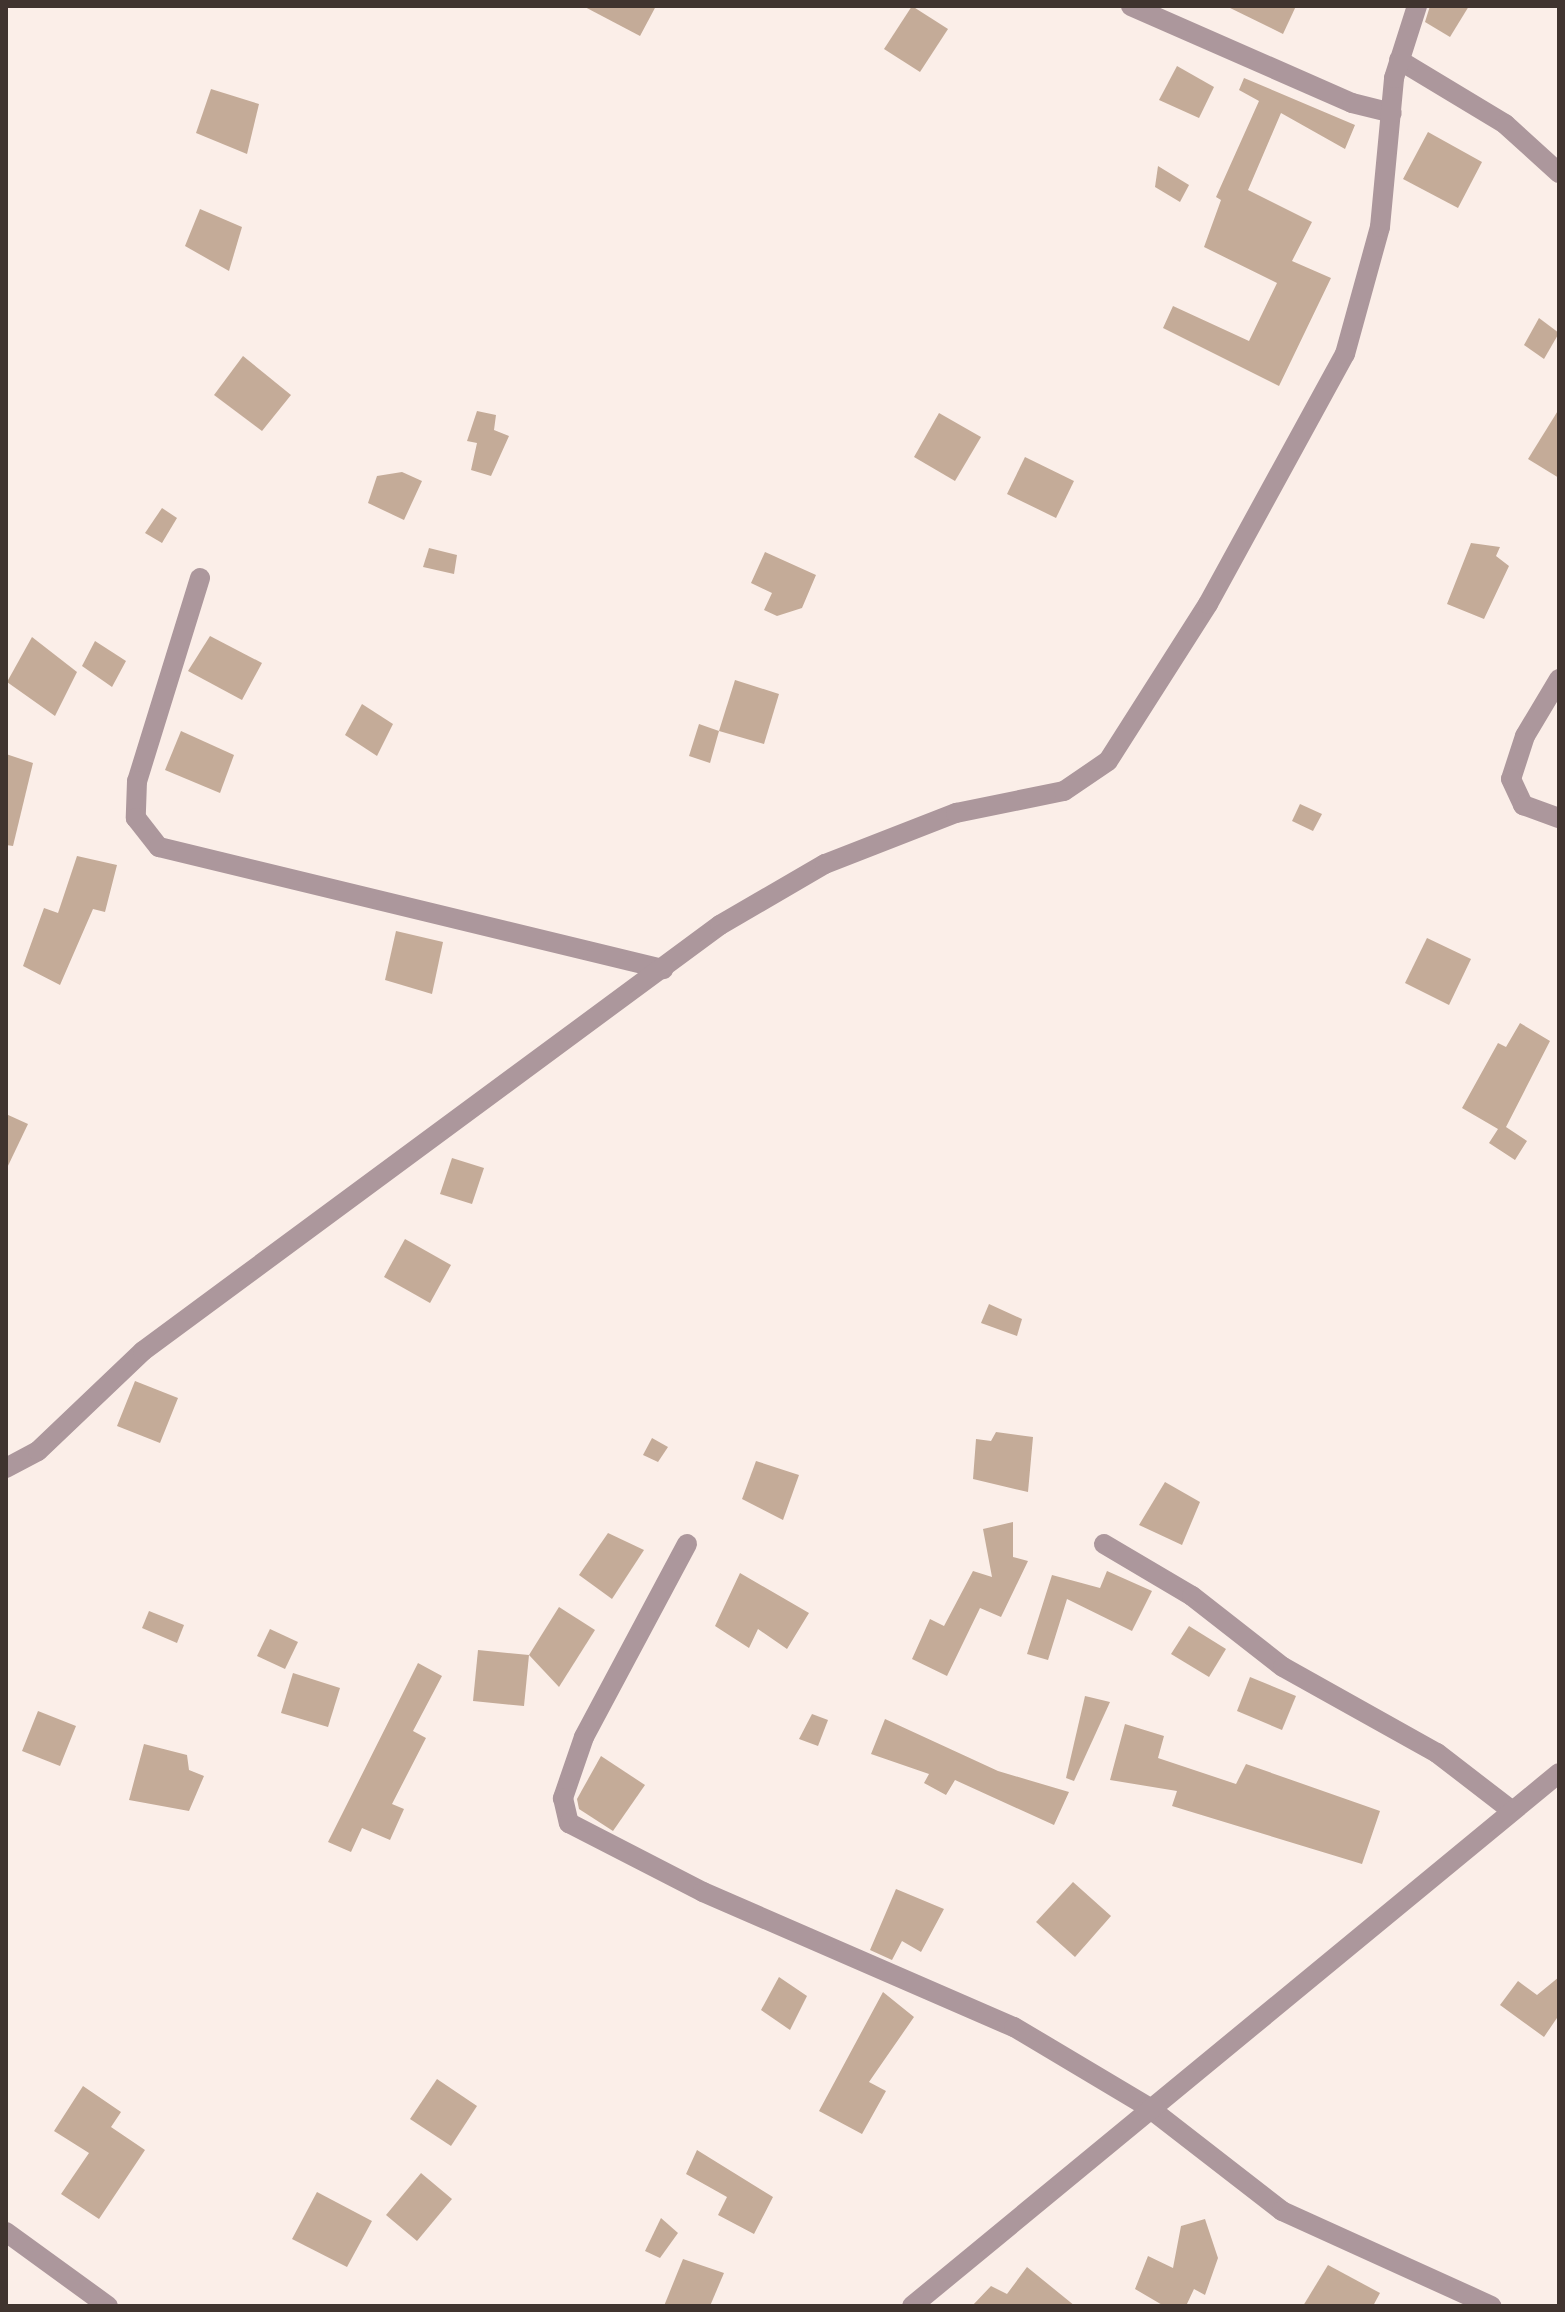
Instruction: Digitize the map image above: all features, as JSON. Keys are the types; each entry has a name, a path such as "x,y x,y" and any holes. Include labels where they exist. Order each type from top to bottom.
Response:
{"street":[{"path":"1131,6 1352,103 1392,113"},
{"path":"6,1468 38,1451 154,1342 720,925 825,864 956,813 1064,791 1108,761 1208,604 1345,354 1380,227 1399,60 1417,6"},
{"path":"1399,60 1505,124 1559,173"},
{"path":"200,578 137,781 136,818 159,847 663,969"},
{"path":"1559,679 1525,736 1511,779 1523,805 1559,818"},
{"path":"687,1544 584,1737 565,1789 569,1823 703,1892 1014,2027 1148,2107 1282,2211 1491,2306"},
{"path":"1104,1544 1192,1596 1283,1667 1437,1753 1511,1810"},
{"path":"912,2306 1148,2107 1559,1773"},
{"path":"6,2232 108,2306"}],"building":[{"path":"583,6 656,6 640,36"},
{"path":"912,6 948,29 920,72 884,49"},
{"path":"1226,6 1296,6 1283,34"},
{"path":"1430,6 1469,6 1450,37 1425,22"},
{"path":"1177,66 1214,87 1199,118 1159,100"},
{"path":"1244,78 1355,125 1345,149 1281,113 1248,190 1312,222 1292,261 1331,278 1279,386 1163,328 1173,306 1249,341 1277,283 1204,247 1221,200 1216,197 1259,101 1239,90"},
{"path":"211,89 259,104 247,154 196,133"},
{"path":"1428,132 1482,162 1458,208 1403,179"},
{"path":"1158,166 1189,185 1180,202 1155,187"},
{"path":"200,209 242,227 229,271 185,246"},
{"path":"1539,318 1559,333 1544,359 1524,345"},
{"path":"243,356 291,395 262,431 214,395"},
{"path":"1559,409 1559,478 1528,459"},
{"path":"477,411 496,415 494,430 509,436 491,476 471,470 477,443 467,441"},
{"path":"939,413 981,437 955,481 914,457"},
{"path":"1025,457 1074,481 1056,518 1007,494"},
{"path":"402,472 422,481 404,520 368,503 377,476"},
{"path":"162,508 177,518 162,543 145,533"},
{"path":"1471,543 1500,547 1496,556 1509,566 1484,619 1447,604"},
{"path":"429,548 457,555 454,574 423,567"},
{"path":"765,552 816,575 802,608 777,616 764,610 772,593 751,583"},
{"path":"210,636 262,663 242,700 188,671"},
{"path":"32,637 77,672 55,716 7,682"},
{"path":"95,641 126,661 112,687 82,666"},
{"path":"735,680 779,694 764,744 719,731"},
{"path":"362,704 393,724 377,756 345,735"},
{"path":"699,724 719,731 710,763 689,756"},
{"path":"181,731 234,755 220,793 165,770"},
{"path":"6,754 33,763 13,846 6,845"},
{"path":"1300,804 1322,814 1313,831 1292,821"},
{"path":"77,856 117,865 105,912 93,909 60,985 23,966 44,908 58,913"},
{"path":"396,931 443,942 432,994 385,980"},
{"path":"1427,938 1471,959 1449,1005 1405,983"},
{"path":"1520,1023 1550,1041 1506,1127 1527,1141 1515,1160 1489,1143 1498,1129 1462,1108 1498,1043 1506,1047"},
{"path":"6,1114 28,1124 6,1170"},
{"path":"452,1158 484,1168 472,1204 440,1194"},
{"path":"405,1239 451,1265 430,1303 384,1277"},
{"path":"989,1304 1022,1319 1017,1336 981,1323"},
{"path":"135,1381 178,1398 160,1443 117,1426"},
{"path":"996,1432 1033,1437 1028,1492 973,1479 976,1439 991,1441"},
{"path":"652,1438 668,1447 658,1462 643,1455"},
{"path":"756,1461 799,1475 783,1520 742,1499"},
{"path":"1165,1482 1200,1502 1182,1545 1139,1525"},
{"path":"1013,1522 1013,1557 1028,1561 1001,1617 980,1608 947,1676 912,1659 930,1619 944,1626 973,1571 992,1577 983,1529"},
{"path":"608,1533 644,1550 612,1599 579,1575"},
{"path":"1107,1571 1152,1591 1132,1631 1067,1599 1048,1660 1027,1654 1052,1575 1100,1588"},
{"path":"740,1573 809,1613 787,1649 758,1629 749,1648 715,1626"},
{"path":"559,1607 595,1630 559,1687 529,1655"},
{"path":"149,1611 184,1625 177,1643 142,1628"},
{"path":"1189,1626 1226,1649 1209,1677 1171,1654"},
{"path":"270,1629 298,1642 285,1669 257,1656"},
{"path":"478,1650 529,1655 524,1706 473,1701"},
{"path":"418,1663 442,1676 413,1731 426,1738 392,1804 404,1809 390,1840 362,1828 351,1852 328,1842"},
{"path":"293,1673 340,1688 328,1727 281,1713"},
{"path":"1250,1677 1296,1696 1282,1730 1237,1711"},
{"path":"1085,1696 1110,1702 1074,1781 1066,1778"},
{"path":"38,1711 76,1726 60,1766 22,1751"},
{"path":"812,1714 828,1720 818,1746 799,1739"},
{"path":"885,1719 998,1771 1069,1792 1054,1825 955,1780 946,1795 924,1783 929,1774 871,1754"},
{"path":"1125,1724 1164,1736 1158,1758 1236,1784 1246,1764 1380,1811 1362,1864 1172,1806 1177,1791 1110,1780"},
{"path":"144,1744 187,1755 189,1770 204,1776 189,1811 129,1800"},
{"path":"601,1756 645,1785 613,1831 579,1809 577,1799"},
{"path":"1073,1882 1111,1916 1075,1957 1036,1922"},
{"path":"896,1889 944,1909 921,1952 902,1941 892,1960 870,1950"},
{"path":"779,1977 807,1996 790,2030 761,2010"},
{"path":"1559,1977 1559,2015 1544,2037 1500,2005 1518,1981 1537,1995"},
{"path":"883,1992 914,2017 869,2082 886,2091 862,2134 819,2111"},
{"path":"437,2079 477,2106 451,2146 410,2119"},
{"path":"83,2086 121,2112 111,2127 145,2150 99,2219 61,2194 89,2153 54,2131"},
{"path":"697,2150 773,2197 754,2234 718,2215 727,2197 686,2174"},
{"path":"421,2173 452,2199 417,2241 386,2215"},
{"path":"317,2192 372,2221 347,2267 292,2239"},
{"path":"661,2218 678,2233 660,2258 645,2251"},
{"path":"1205,2219 1218,2258 1205,2295 1194,2289 1186,2306 1164,2306 1135,2289 1148,2256 1173,2268 1181,2226"},
{"path":"683,2259 724,2273 710,2306 664,2306"},
{"path":"1328,2265 1380,2293 1373,2306 1303,2306"},
{"path":"1027,2267 1075,2306 972,2306 991,2286 1007,2294"}]}
